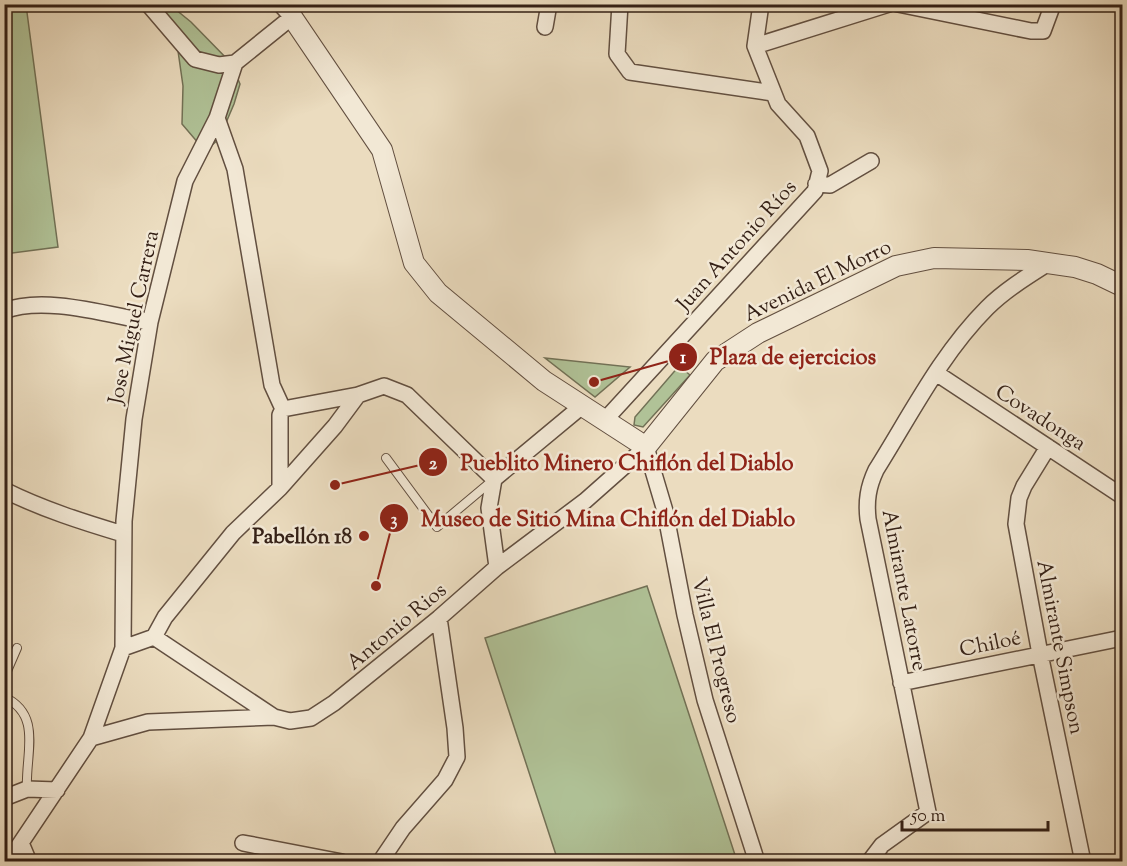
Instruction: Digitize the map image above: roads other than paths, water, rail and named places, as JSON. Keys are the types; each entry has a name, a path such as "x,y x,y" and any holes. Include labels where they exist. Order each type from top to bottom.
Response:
{"street":[{"path":"148,4 195,59 219,65 235,63 286,11 382,150 414,263 438,293 544,381 646,447"},
{"path":"545,27 549,4"},
{"path":"620,4 617,54 630,72 773,93"},
{"name":"Juan Antonio Ríos","path":"604,421 815,191 820,171 807,136 778,104 755,46 761,4"},
{"path":"755,46 889,4"},
{"path":"898,4 1043,32 1053,4"},
{"name":"Jose Miguel Carrera","path":"8,861 91,738 123,648 123,534 134,418 150,322 185,181 217,118 235,63"},
{"path":"217,118 235,169 272,385 284,409"},
{"path":"816,184 830,185 871,161"},
{"name":"Avenida El Morro","path":"646,447 715,361 758,333 879,273 910,262 934,258 1000,258 1050,262 1097,274 1122,286"},
{"name":"Almirante Latorre","path":"871,860 882,845 928,812 868,519 867,495 876,470 936,373 966,332 989,307 1050,262"},
{"path":"4,311 18,306 53,305 150,322"},
{"name":"Covadonga","path":"936,373 1122,496"},
{"path":"280,488 280,415 284,409 358,395 384,386 406,395 494,479"},
{"path":"123,648 154,638 165,617 233,533 280,488 335,426 358,395"},
{"path":"497,567 489,508 494,479 582,406"},
{"name":"Antonio Rios","path":"154,638 274,717 290,721 311,718 334,703 439,618 497,567 585,501 646,447"},
{"name":"Villa El Progreso","path":"646,447 665,511 685,615 705,700 757,861"},
{"name":"Almirante Simpson","path":"1048,447 1024,486 1018,505 1016,524 1040,654 1083,861"},
{"path":"4,490 24,500 123,534"},
{"path":"380,861 403,828 445,780 456,757 455,728 439,618"},
{"name":"Chiloé","path":"901,683 1122,638"},
{"path":"91,738 148,722 274,717"},
{"path":"4,798 27,789 57,790"},
{"path":"21,843 28,861"},
{"path":"243,843 342,861"}],"lane":[{"path":"386,458 437,527 494,479"},
{"path":"4,678 17,648"},
{"path":"4,697 15,702 25,712 28,721 27,789"}],"place":[{"name":"Plaza de ejercicios","path":"594,382"},
{"name":"Pueblito Minero Chiflón del Diablo","path":"335,485"},
{"name":"Pabellón 18","path":"364,536"},
{"name":"Museo de Sitio Mina Chiflón del Diablo","path":"376,586"}]}
